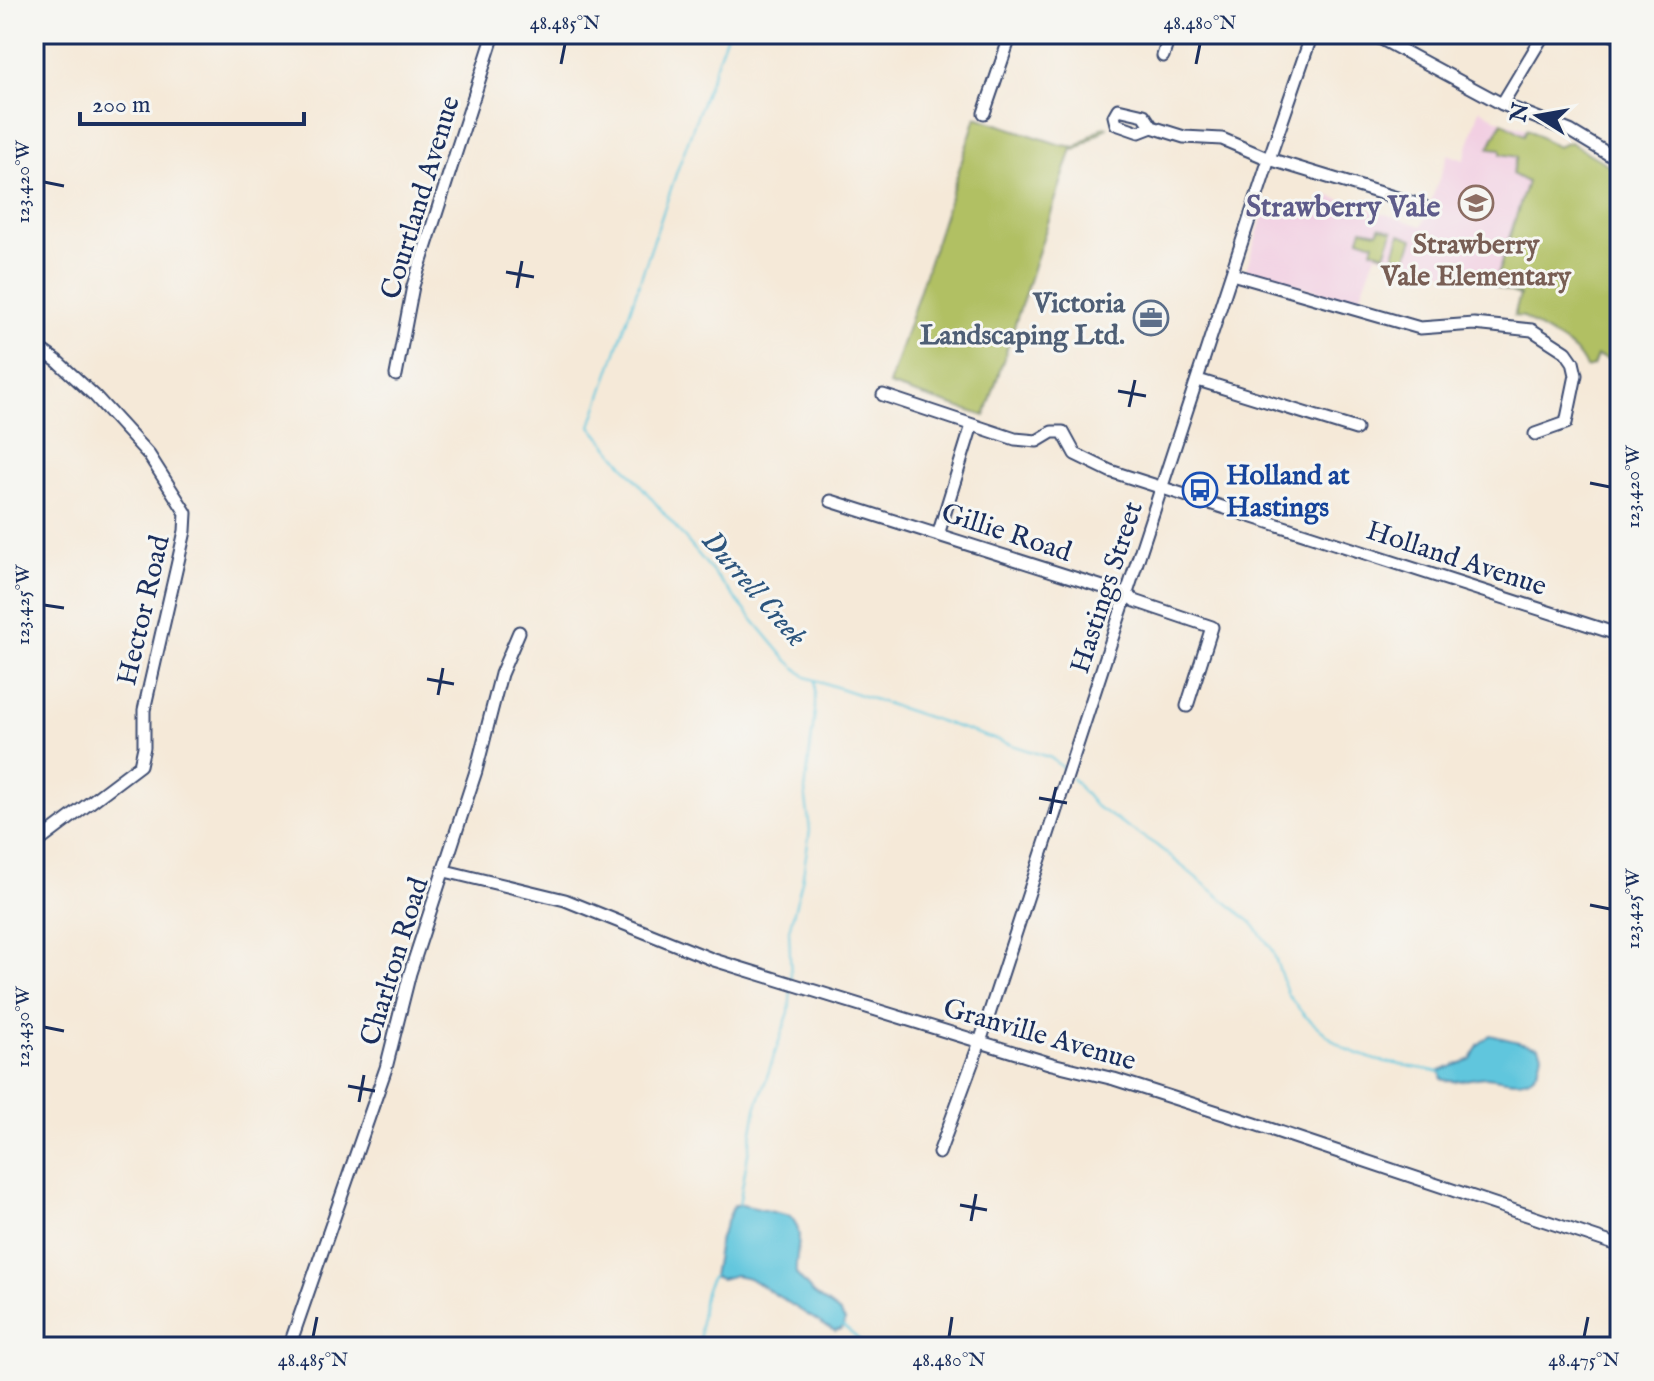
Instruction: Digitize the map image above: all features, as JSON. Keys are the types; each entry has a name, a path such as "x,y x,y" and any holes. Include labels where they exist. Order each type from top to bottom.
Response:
{"street":[{"name":"Courtland Avenue","path":"396,375 413,286 494,34"},
{"path":"984,113 1011,34"},
{"path":"1163,56 1170,34"},
{"name":"Hastings Street","path":"939,1153 980,1042 1312,34"},
{"path":"1372,34 1502,104 1570,131 1620,161"},
{"path":"1502,104 1544,34"},
{"path":"1611,34 1620,39"},
{"path":"1152,127 1184,137 1222,139 1269,159 1423,206"},
{"path":"1232,274 1420,328 1474,324 1532,330 1566,352 1573,362 1576,375 1566,423 1535,434"},
{"name":"Hector Road","path":"34,345 57,361 95,396 149,455 186,513 185,531 144,710 144,747 140,765 34,845"},
{"path":"1198,380 1356,429"},
{"name":"Holland Avenue","path":"883,395 1015,439 1037,441 1052,432 1063,432 1075,454 1110,471 1620,635"},
{"path":"938,535 972,425"},
{"name":"Gillie Road","path":"831,501 1128,595 1135,601 1212,627 1187,706"},
{"name":"Charlton Road","path":"289,1347 386,1068 410,973 476,771 501,674 519,632"},
{"name":"Granville Avenue","path":"445,871 565,900 714,960 1052,1064 1114,1079 1620,1246"}],"shaded area":[{"name":"Strawberry Vale Elementary","path":"1480,109 1502,122 1527,129 1512,174 1528,182 1494,286 1376,254 1358,303 1246,270 1264,212 1277,216 1289,210 1319,215 1326,195 1422,226 1448,154 1464,160"}],"green space":[{"path":"976,117 1076,147 1104,126 1107,127 1076,150 1072,149 985,416 889,385"},
{"path":"1502,122 1524,135 1527,129 1557,147 1570,142 1620,172 1620,363 1597,356 1593,366 1586,368 1567,345 1524,317 1514,316 1520,295 1494,286 1527,182 1512,174 1517,157 1501,154 1501,149 1489,148"},
{"path":"1380,227 1393,231 1385,254 1372,250 1374,243 1359,238 1362,229 1378,232"},
{"path":"1400,234 1413,239 1406,259 1394,255"}],"water":[{"path":"1490,1035 1539,1047 1542,1054 1534,1075 1515,1081 1486,1077 1458,1081 1442,1079 1440,1071 1471,1059 1478,1045"},
{"path":"734,1205 790,1216 799,1236 796,1274 813,1293 840,1313 845,1321 842,1329 835,1331 827,1327 749,1278 735,1275 721,1279 713,1276 720,1237"}],"waterway":[{"name":"Durrell Creek","path":"727,34 591,426 785,658 806,677 1051,758 1065,770"},
{"name":"Durrell Creek","path":"791,979 789,930 802,881 810,830 805,791 815,711 815,681"},
{"path":"1072,778 1095,806 1156,845 1252,923 1272,949 1288,995 1304,1015 1334,1041 1375,1060 1440,1072"},
{"name":"Durrell Creek","path":"739,1205 756,1109 789,1012 791,990"},
{"name":"Durrell Creek","path":"699,1347 703,1300 713,1276"},
{"path":"843,1326 868,1347"}],"place":[{"name":"Strawberry Vale Elementary","path":"1476,203"},
{"name":"Victoria Landscaping Ltd.","path":"1151,318"},
{"name":"Holland at Hastings","path":"1200,490"}],"district":[{"name":"Strawberry Vale","path":"1343,206"}]}
